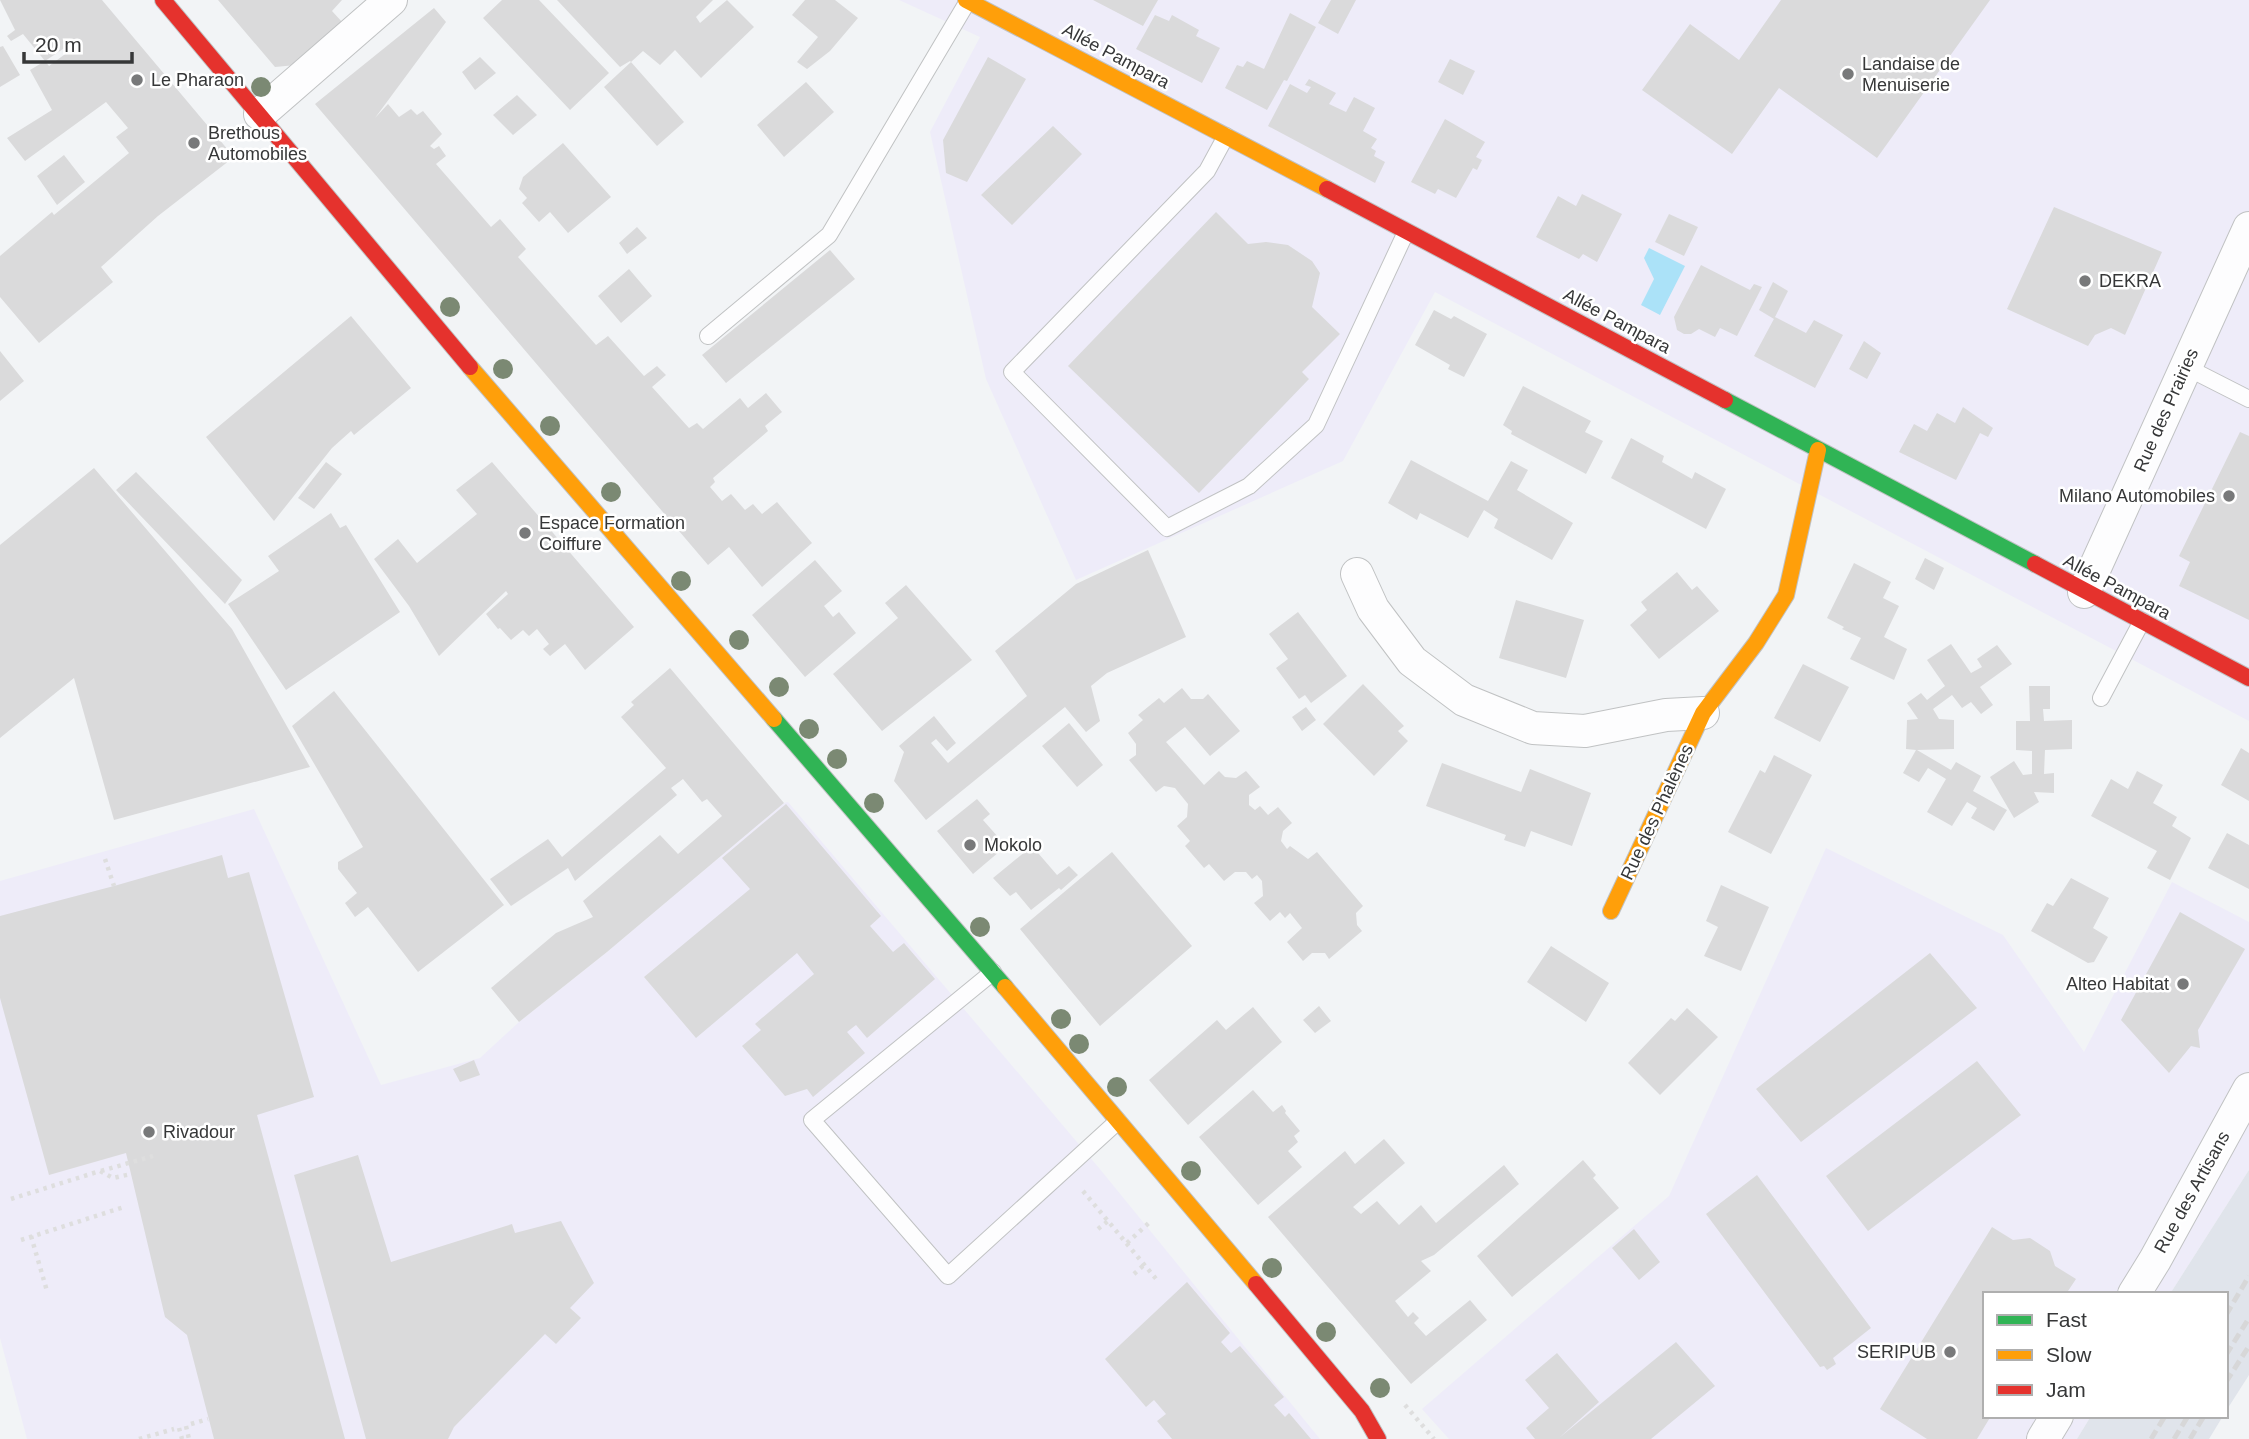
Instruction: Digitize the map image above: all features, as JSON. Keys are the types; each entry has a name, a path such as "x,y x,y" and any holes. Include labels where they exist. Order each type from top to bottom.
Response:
{"street":[{"path":"163,0 513,418 993,972 1362,1411 1378,1439"},
{"path":"260,114 391,0"},
{"name":"Allée Pampara","path":"967,1 2249,678"},
{"name":"Rue des Prairies","path":"2084,592 2249,228"},
{"name":"Rue des Phalènes","path":"1611,911 1703,713 1756,643 1786,595 1818,450"},
{"path":"1357,574 1373,610 1412,661 1464,700 1533,728 1585,730 1666,715 1703,713"},
{"name":"Rue des Artisans","path":"2135,1292 2249,1089"},
{"path":"2043,1439 2056,1418"}],"lane":[{"path":"708,336 829,235 967,1"},
{"path":"1226,136 1207,171 1012,372 1167,528 1249,486 1316,425 1406,232"},
{"path":"2186,367 2249,399"},
{"path":"2101,698 2141,621"},
{"path":"993,972 812,1120 948,1276 1118,1121"}],"path":[{"path":"105,859 114,886"},
{"path":"11,1199 153,1156"},
{"path":"100,1171 113,1178 131,1174"},
{"path":"1083,1191 1157,1280"},
{"path":"21,1240 124,1207"},
{"path":"1127,1243 1153,1219"},
{"path":"1098,1229 1108,1221"},
{"path":"32,1236 47,1291"},
{"path":"1134,1274 1145,1264"},
{"path":"1407,1407 1434,1439"},
{"path":"188,1439 188,1425 208,1419"},
{"path":"139,1439 176,1429 182,1439"}],"shaded area":[{"path":"899,0 2249,0 2249,721 1435,292 1343,461 1076,580 986,379 930,132 980,37"},
{"path":"788,802 1099,1168 1320,1439 27,1439 0,1338 0,881 254,809 381,1085 480,1058 519,1022"},
{"path":"1826,848 2003,935 2084,1052 2172,882 2249,922 2249,1170 2171,1292 1983,1292 1983,1418 2090,1418 2077,1439 1449,1439 1422,1409 1669,1196"},
{"path":"2249,1170 2249,1375 2228,1408 2228,1292 2171,1292"},
{"path":"2090,1418 2222,1418 2209,1439 2077,1439"}],"water":[{"path":"1649,248 1685,266 1660,315 1641,305 1654,279 1644,258"}],"building":[{"path":"0,0 102,0 234,157 158,216 101,267 113,282 39,343 0,297 0,256 129,153 116,137 128,128 106,102 25,161 7,138 52,110 30,70 45,61 23,34 11,41 7,36 15,30","holes":["69,45 72,49 49,66 45,61"]},
{"path":"218,0 342,0 332,11 343,23 296,65 275,67"},
{"path":"502,0 539,0 609,73 570,110 483,18"},
{"path":"557,0 713,0 696,17 700,23 727,0 754,27 701,78 675,50 660,65 643,51 631,62 620,67"},
{"path":"805,0 835,0 858,18 830,51 807,69 797,62 818,37 792,15"},
{"path":"1093,0 1158,0 1143,26"},
{"path":"1331,0 1356,0 1338,34 1318,23"},
{"name":"Landaise de Menuiserie","path":"1781,0 1990,0 1877,158 1779,88 1732,154 1642,90 1690,24 1739,60"},
{"path":"434,8 446,22 375,118 388,104 399,117 411,109 417,115 423,111 442,134 430,146 434,149 439,146 446,156 436,164 491,227 500,219 526,249 518,257 596,345 608,336 644,376 657,366 666,375 652,387 689,428 697,423 703,429 740,398 748,408 766,393 782,412 765,426 768,431 713,478 715,482 710,487 722,501 731,494 745,510 753,504 762,514 777,502 812,543 762,587 729,547 708,565 315,104"},
{"path":"1290,13 1316,27 1287,81 1284,80 1267,110 1225,88 1237,65 1243,67 1247,61 1264,69"},
{"path":"1155,15 1169,21 1172,15 1199,30 1196,36 1220,48 1202,83 1136,49"},
{"path":"3,46 20,75 0,87 0,47"},
{"path":"480,57 496,73 475,90 462,72"},
{"path":"988,57 1026,79 967,182 946,173 943,140"},
{"path":"1450,59 1475,71 1463,95 1438,82"},
{"path":"631,62 684,122 657,146 604,87"},
{"path":"1309,79 1336,93 1329,104 1346,112 1354,97 1375,108 1363,131 1377,139 1371,148 1376,151 1374,156 1385,162 1375,183 1268,126 1290,84 1307,93 1311,87 1305,85"},
{"path":"806,82 834,112 784,157 757,125"},
{"path":"517,95 537,115 513,135 493,115"},
{"path":"1445,119 1485,142 1476,157 1482,160 1477,170 1473,168 1456,198 1438,189 1435,194 1411,182"},
{"path":"1053,126 1082,154 1012,225 981,195"},
{"path":"563,143 611,197 568,233 550,212 539,222 522,203 527,198 519,189 523,177"},
{"path":"64,155 85,182 57,205 37,176"},
{"path":"1582,194 1622,214 1597,262 1583,254 1579,259 1536,237 1558,196 1576,206"},
{"name":"DEKRA","path":"2054,207 2162,252 2125,335 2111,328 2095,335 2088,346 2007,309"},
{"path":"1216,212 1248,244 1266,242 1288,245 1312,261 1320,273 1312,307 1340,334 1302,372 1309,379 1199,493 1068,366"},
{"path":"1669,214 1698,227 1684,256 1655,242"},
{"path":"637,227 647,238 627,254 619,243"},
{"path":"830,250 855,279 726,383 702,355"},
{"path":"1701,265 1750,290 1754,284 1762,287 1737,336 1720,328 1715,337 1699,329 1691,334 1677,330 1674,317"},
{"path":"629,269 652,296 621,323 598,296"},
{"path":"1773,282 1788,291 1774,319 1759,310"},
{"path":"1434,310 1451,319 1454,316 1487,334 1464,377 1448,369 1450,365 1415,345"},
{"path":"351,316 411,388 354,435 351,431 332,448 274,521 206,437"},
{"path":"1775,317 1806,333 1814,320 1843,335 1815,388 1754,356"},
{"path":"1864,341 1881,353 1867,379 1849,369"},
{"path":"0,351 24,381 0,401"},
{"path":"1523,386 1591,421 1585,432 1603,441 1586,474 1511,434 1512,431 1503,425"},
{"path":"1963,407 1993,428 1988,437 1980,433 1956,480 1899,452 1914,424 1927,431 1937,413 1955,423"},
{"name":"Milano Automobiles","path":"2240,432 2249,436 2249,620 2179,586 2190,562 2179,556"},
{"path":"1631,438 1664,456 1662,462 1692,479 1695,472 1726,489 1706,529 1611,478"},
{"path":"1411,460 1488,501 1511,461 1528,470 1517,490 1573,523 1552,560 1494,528 1498,519 1484,510 1468,538 1420,513 1417,520 1388,503"},
{"path":"326,462 342,474 314,509 298,498"},
{"path":"492,462 634,627 585,670 565,644 550,656 543,649 549,644 537,629 529,636 523,630 511,640 498,629 486,614 508,594 506,591 439,656 409,606 374,559 398,539 417,563 477,514 456,490"},
{"path":"94,468 232,629 310,767 114,820 74,678 0,738 0,545"},
{"path":"136,472 242,580 225,604 116,490"},
{"path":"331,513 340,528 346,525 400,612 286,690 228,604 279,571 268,556"},
{"path":"1148,550 1186,637 1107,673 1091,686 1100,721 1086,732 1065,707 926,820 894,781 904,752 899,746 934,716 956,743 947,751 936,739 931,743 948,763 1027,696 995,651 1076,584"},
{"path":"1925,558 1944,568 1934,590 1915,579"},
{"path":"815,560 842,591 824,606 833,617 839,612 856,633 805,677 752,615"},
{"path":"1854,563 1891,582 1883,598 1899,606 1884,637 1907,649 1894,680 1850,659 1861,638 1827,618"},
{"path":"1677,572 1692,590 1697,586 1719,611 1659,659 1630,625 1647,610 1641,602"},
{"path":"906,585 972,660 882,731 833,674 898,618 885,603"},
{"path":"1516,600 1584,620 1566,678 1499,658"},
{"path":"1298,612 1347,676 1311,703 1305,695 1299,699 1276,668 1288,659 1269,634"},
{"path":"1951,644 1971,673 1982,667 1977,659 1997,645 2012,664 1980,687 1993,705 1981,714 1971,702 1962,708 1952,695 1933,709 1939,719 1954,720 1954,749 1917,750 1951,770 1956,762 1981,776 1973,791 2007,810 1994,831 1971,818 1977,808 1967,802 1952,826 1927,812 1946,779 1928,768 1919,782 1903,773 1916,750 1906,749 1907,720 1918,719 1907,703 1921,693 1927,700 1945,686 1927,660"},
{"path":"1803,664 1849,687 1820,742 1774,718"},
{"path":"670,668 784,803 607,952 519,1022 491,988 556,933 593,917 583,901 660,835 678,854 722,816 707,799 702,802 683,779 671,788 677,795 575,881 568,868 511,906 490,879 548,839 562,857 666,768 621,717 634,705 631,702"},
{"path":"1363,684 1404,726 1398,731 1408,741 1374,776 1323,724"},
{"path":"2029,686 2050,686 2050,709 2043,709 2044,721 2072,720 2072,749 2045,750 2044,774 2054,773 2054,793 2034,792 2039,802 2014,818 1990,777 2014,761 2023,775 2032,774 2032,751 2016,750 2016,721 2030,721"},
{"path":"1182,688 1191,699 1203,699 1208,694 1240,731 1210,756 1185,727 1166,742 1204,785 1219,771 1225,777 1236,778 1246,771 1260,787 1249,795 1249,805 1255,810 1260,806 1268,815 1278,807 1292,823 1283,831 1281,841 1287,849 1290,846 1308,859 1317,852 1363,906 1356,913 1357,925 1362,931 1329,959 1325,953 1312,953 1303,961 1287,942 1302,928 1290,913 1285,918 1280,912 1270,921 1254,903 1263,896 1262,881 1257,875 1252,879 1246,872 1235,872 1224,881 1209,864 1204,868 1185,846 1190,841 1177,826 1187,817 1188,804 1175,788 1164,786 1156,792 1129,760 1136,755 1136,744 1128,733 1143,720 1138,715 1159,698 1164,703"},
{"path":"334,691 504,905 418,972 368,907 355,917 345,903 357,893 338,869 338,862 363,847 292,726"},
{"path":"1306,707 1316,720 1302,731 1292,717"},
{"path":"1069,723 1103,765 1077,787 1042,746"},
{"path":"2241,748 2249,753 2249,801 2221,785"},
{"path":"1774,755 1812,775 1771,854 1728,832 1760,770 1765,773"},
{"path":"1442,763 1521,792 1530,769 1591,793 1572,846 1531,831 1525,847 1504,840 1506,835 1426,806"},
{"path":"2137,771 2163,785 2153,803 2177,817 2172,826 2191,838 2170,880 2147,868 2157,851 2091,816 2111,779 2128,789"},
{"path":"977,799 990,814 983,820 1006,846 973,874 937,831"},
{"path":"786,804 881,916 870,926 893,952 904,943 935,979 867,1038 856,1025 847,1032 865,1053 813,1097 807,1089 785,1096 742,1046 761,1030 755,1024 814,974 797,953 696,1038 644,977 750,889 722,858"},
{"path":"2227,833 2249,845 2249,889 2208,868"},
{"path":"1032,846 1057,875 1069,866 1078,875 1031,910 1016,892 1010,896 993,878"},
{"path":"1112,852 1192,946 1100,1026 1020,929"},
{"name":"Rivadour","path":"222,855 228,878 249,872 314,1097 257,1115 345,1439 214,1439 187,1335 165,1317 126,1153 49,1175 0,998 0,916"},
{"path":"2071,878 2109,898 2093,928 2108,937 2094,962 2088,963 2031,931 2047,903 2053,906"},
{"path":"1721,885 1769,907 1741,971 1704,956 1718,927 1706,921"},
{"name":"Alteo Habitat","path":"2180,912 2245,949 2198,1030 2200,1048 2191,1046 2169,1073 2121,1020"},
{"path":"1551,946 1609,983 1586,1022 1527,982"},
{"path":"1930,953 1977,1008 1801,1142 1756,1089"},
{"path":"1319,1006 1331,1021 1315,1033 1303,1020"},
{"path":"1253,1007 1282,1042 1188,1125 1149,1080 1217,1020 1226,1030"},
{"path":"1687,1008 1718,1037 1660,1095 1628,1063 1671,1018 1675,1021"},
{"path":"474,1060 480,1075 460,1082 453,1069"},
{"path":"1977,1061 2021,1115 1868,1231 1826,1176"},
{"path":"1253,1090 1273,1112 1282,1105 1300,1131 1294,1136 1298,1142 1288,1151 1302,1167 1258,1205 1199,1137"},
{"path":"1384,1139 1405,1163 1353,1207 1361,1214 1377,1201 1399,1225 1421,1205 1436,1223 1504,1165 1519,1184 1434,1255 1421,1261 1431,1271 1395,1301 1408,1317 1413,1312 1419,1318 1414,1323 1426,1336 1470,1300 1487,1320 1411,1384 1268,1217 1345,1151 1355,1164"},
{"path":"358,1155 391,1262 512,1224 515,1233 561,1221 594,1283 570,1308 581,1318 556,1344 545,1334 454,1427 448,1439 366,1439 294,1175"},
{"path":"1583,1160 1596,1175 1593,1178 1619,1208 1512,1297 1477,1256"},
{"path":"1757,1175 1871,1328 1833,1358 1836,1364 1827,1370 1824,1366 1820,1367 1706,1214"},
{"name":"SERIPUB","path":"1992,1227 2013,1240 2030,1238 2050,1251 2055,1266 2076,1279 2067,1292 1983,1292 1983,1418 1990,1418 1977,1439 1927,1439 1880,1409"},
{"path":"1634,1229 1660,1262 1639,1280 1612,1248"},
{"path":"1187,1282 1230,1333 1221,1342 1231,1353 1240,1346 1284,1397 1274,1405 1285,1417 1289,1413 1311,1439 1172,1439 1157,1421 1166,1414 1154,1400 1146,1407 1105,1359"},
{"path":"1676,1342 1715,1386 1651,1439 1535,1439 1526,1428 1549,1408 1525,1380 1557,1353 1599,1402 1559,1438"}],"railway":[{"path":"2228,1312 2249,1276"},
{"path":"2228,1352 2249,1318"},
{"path":"2228,1379 2249,1346"},
{"path":"2151,1439 2164,1418"},
{"path":"2174,1439 2187,1418"},
{"path":"2190,1439 2203,1418"}],"traffic: fast":[{"path":"1725,400 2035,564"},
{"path":"774,719 1005,987"}],"traffic: slow":[{"path":"966,0 1327,189"},
{"path":"470,367 774,719"},
{"path":"1611,911 1703,713 1756,643 1786,595 1818,450"},
{"path":"1005,987 1256,1284"}],"traffic: jam":[{"path":"163,0 470,367"},
{"path":"1327,189 1725,400"},
{"path":"2035,564 2249,678"},
{"path":"1256,1284 1362,1411 1378,1439"}],"place":[{"name":"Landaise de Menuiserie","path":"1848,74"},
{"name":"Le Pharaon","path":"137,80"},
{"name":"Brethous Automobiles","path":"194,143"},
{"name":"DEKRA","path":"2085,281"},
{"name":"Milano Automobiles","path":"2229,496"},
{"name":"Espace Formation Coiffure","path":"525,533"},
{"name":"Mokolo","path":"970,845"},
{"name":"Alteo Habitat","path":"2183,984"},
{"name":"Rivadour","path":"149,1132"},
{"name":"SERIPUB","path":"1950,1352"}]}
